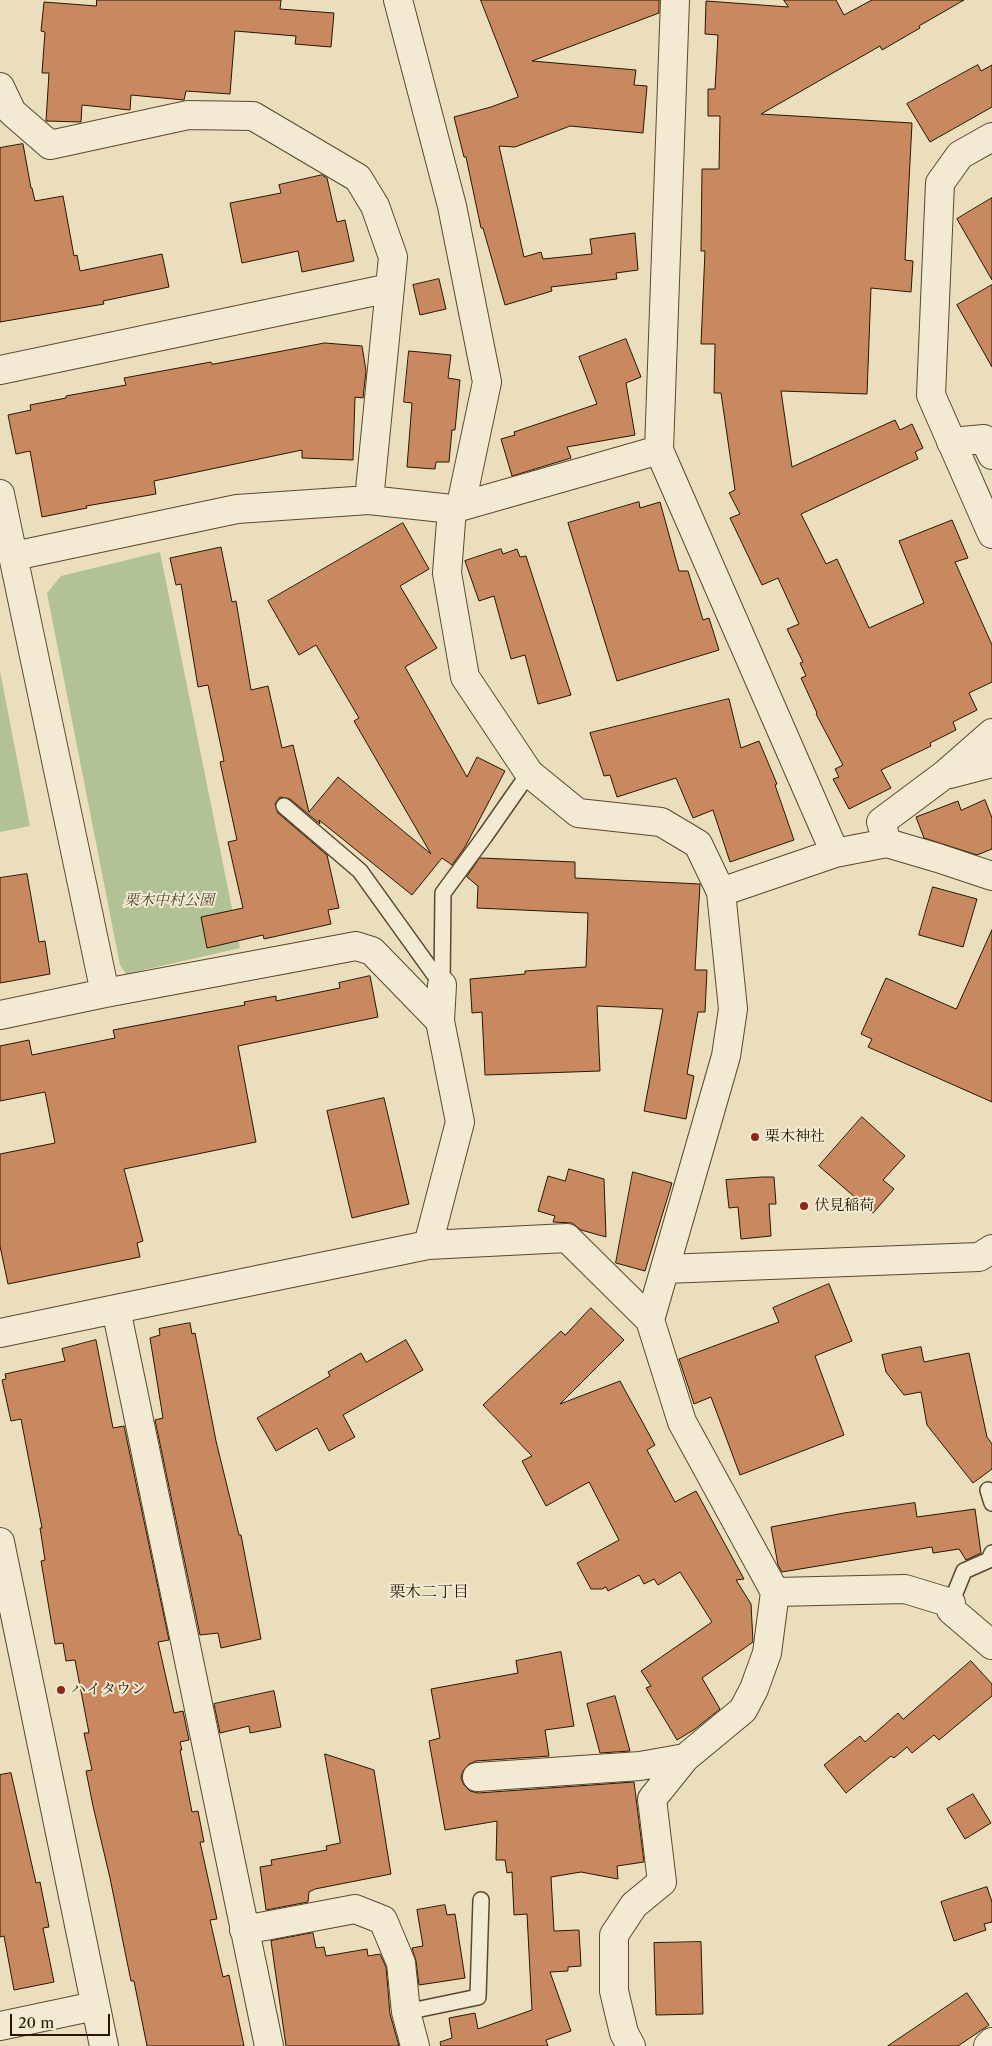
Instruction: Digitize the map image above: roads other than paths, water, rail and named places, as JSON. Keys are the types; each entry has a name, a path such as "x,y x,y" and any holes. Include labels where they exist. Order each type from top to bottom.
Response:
{"street":[{"path":"398,0 452,206 487,382 456,507 447,573 465,677 529,773 578,812 661,822 698,844 721,892 733,1009 726,1056 650,1320"},
{"path":"674,0 659,450 835,852"},
{"path":"0,88 12,112 50,145 188,116 253,116 358,178 375,206 394,257 369,500"},
{"path":"992,137 960,155 940,183 931,395 992,534"},
{"path":"0,370 390,288"},
{"path":"951,442 984,439 992,456"},
{"path":"14,556 237,510 369,500 456,507 659,450"},
{"path":"0,494 105,993"},
{"path":"887,843 881,822 944,775 992,733"},
{"path":"944,775 992,763"},
{"path":"721,892 835,852 887,843 992,876"},
{"path":"0,1015 105,993 356,946 372,951 440,1021"},
{"path":"428,1245 460,1122 440,1021 442,984"},
{"path":"0,1333 428,1245 567,1238 650,1320 682,1422 775,1592 767,1653 754,1689 743,1710 685,1758 652,1799 662,1882 634,1905 614,1935 614,1991 624,2033 631,2046"},
{"path":"665,1268 979,1257 992,1249"},
{"path":"116,1309 269,2046"},
{"path":"0,1542 104,2046"},
{"path":"775,1592 905,1589 951,1603 951,1610 992,1645"},
{"path":"477,1777 640,1766 685,1758"},
{"path":"244,1930 355,1910 383,1920 401,1963 406,2012 415,2046"},
{"path":"0,2026 95,2006"},
{"path":"988,2046 992,2042"}],"lane":[{"path":"442,984 442,893 486,836 529,773"},
{"path":"284,806 360,871 442,984"},
{"path":"951,1603 964,1571 989,1560 992,1553"},
{"path":"406,2012 478,1997 481,1900"}],"place":[{"name":"栗木神社","path":"755,1137"},
{"name":"伏見稲荷","path":"804,1206"},
{"name":"ハイタウン","path":"61,1690"}],"district":[{"name":"栗木二丁目","path":"429,1592"}],"park label":[{"name":"栗木中村公園","path":"169,901"}]}
